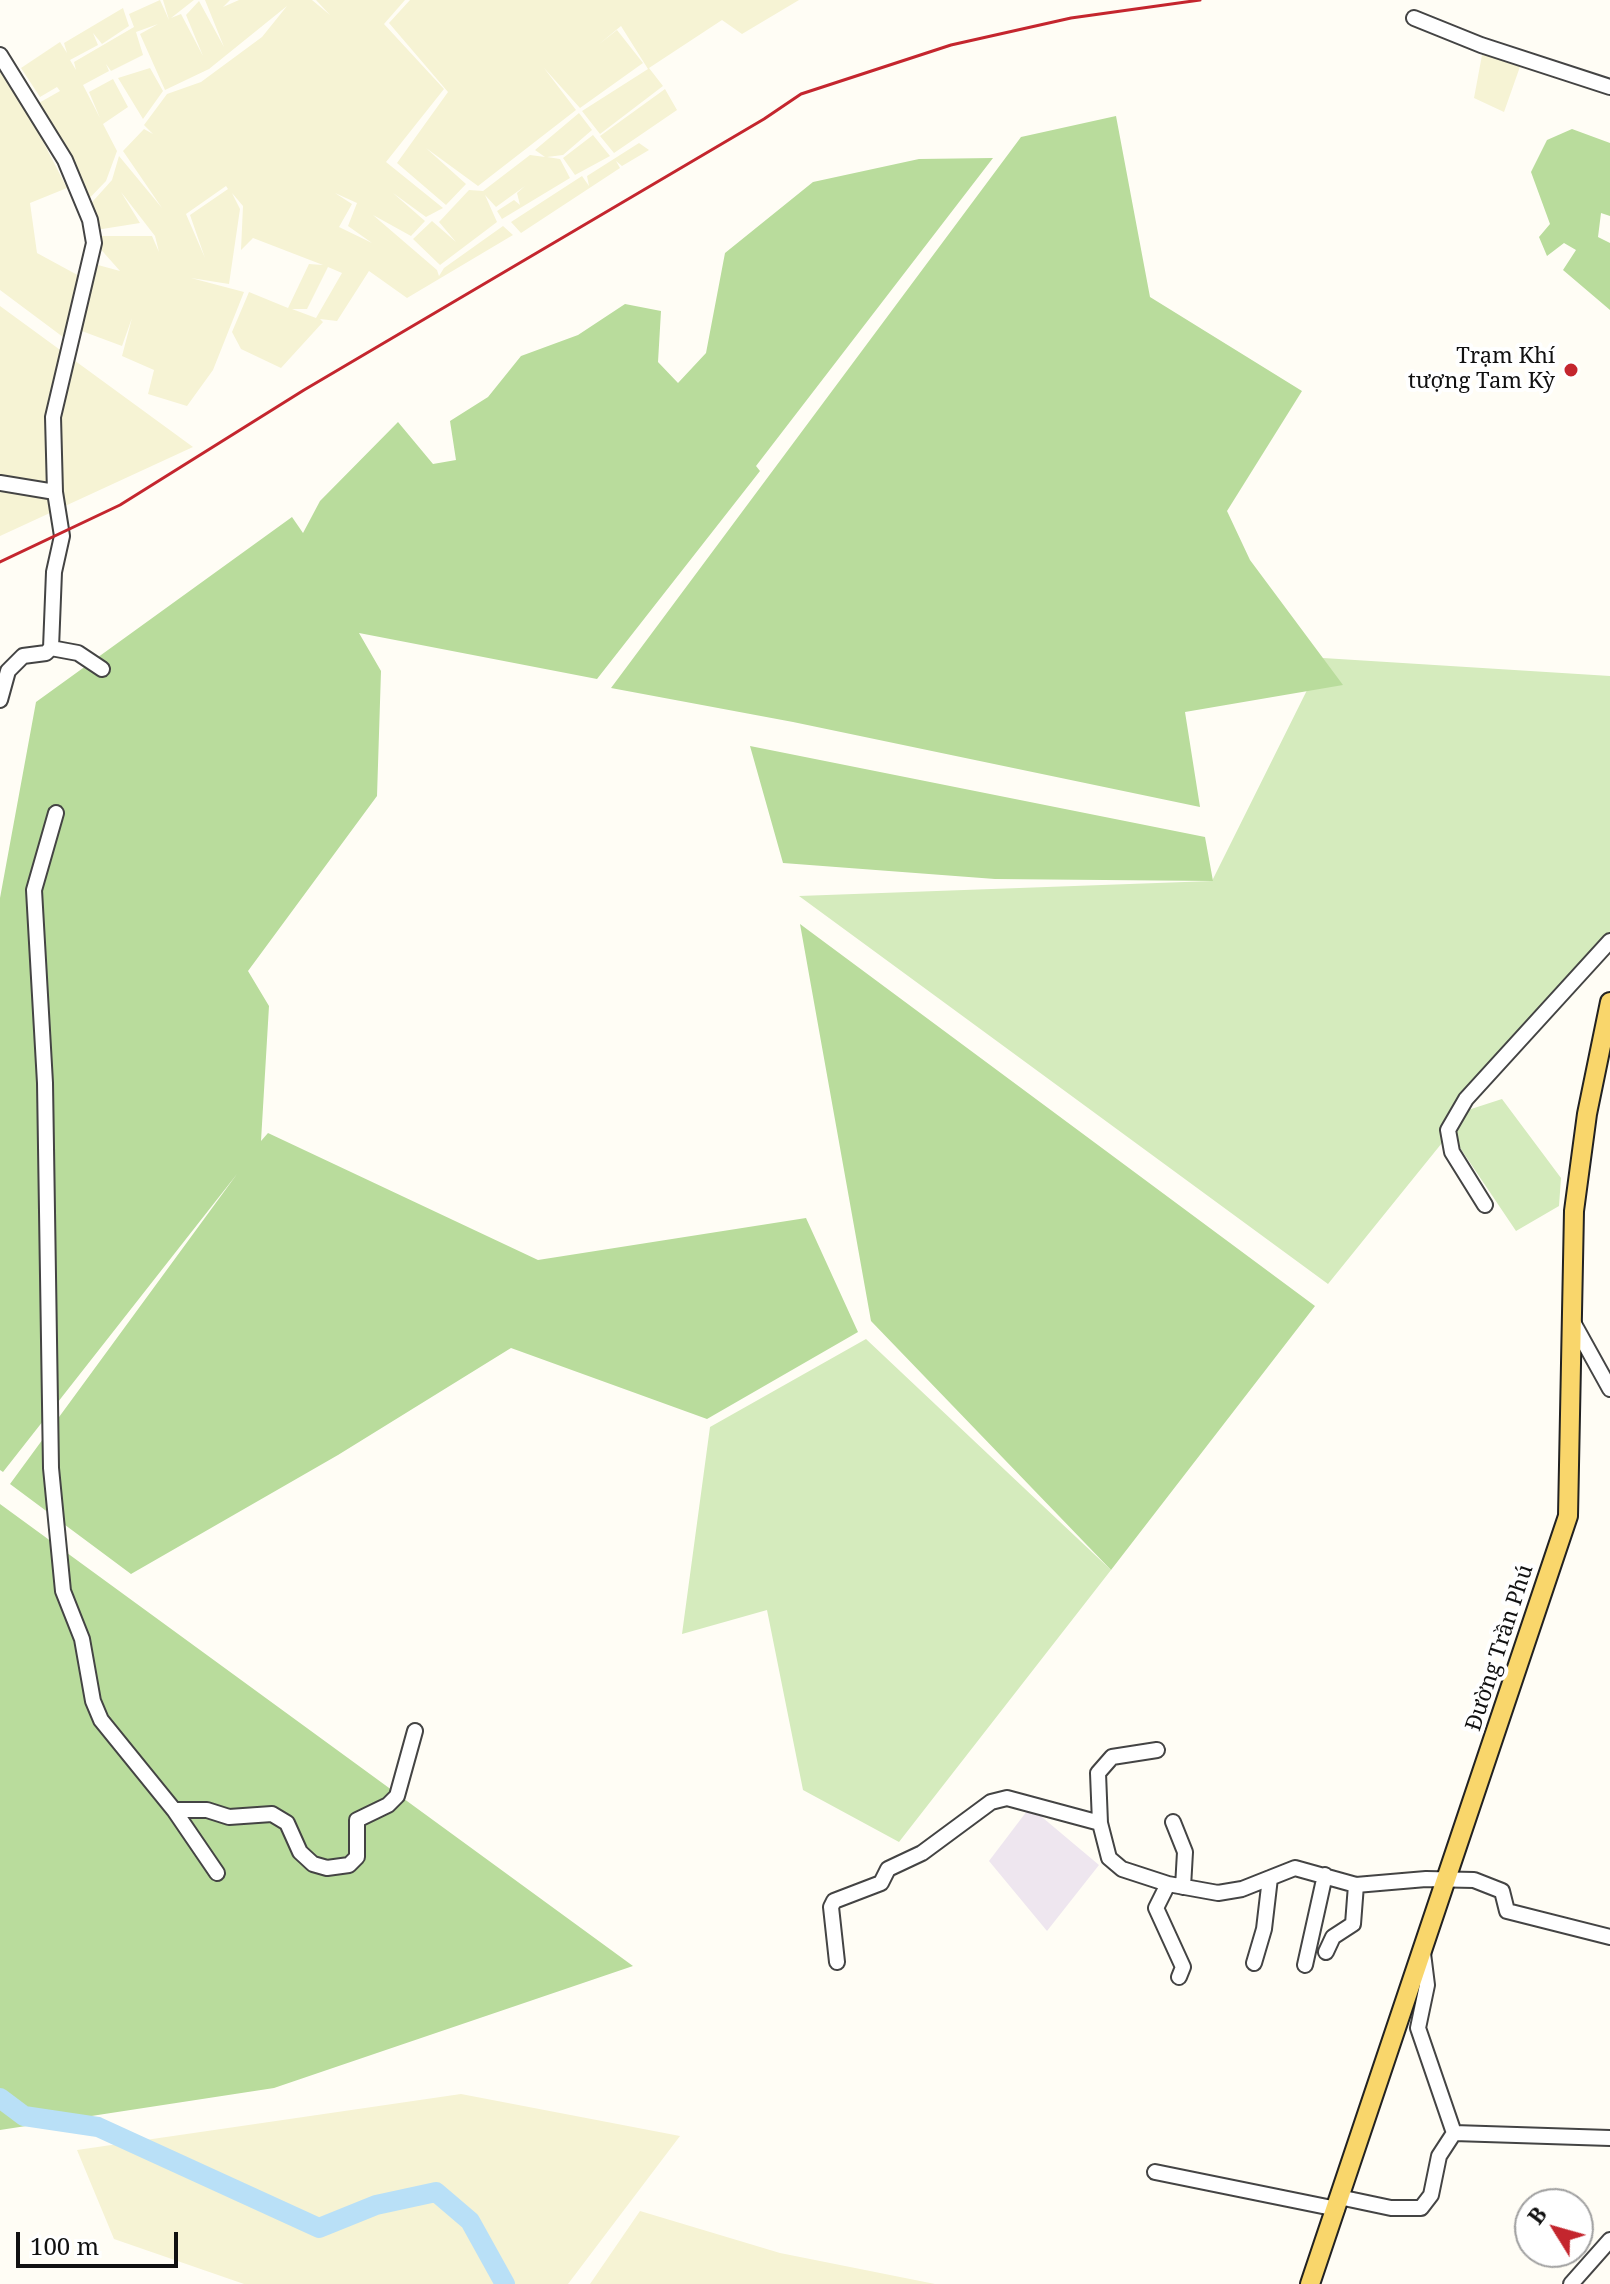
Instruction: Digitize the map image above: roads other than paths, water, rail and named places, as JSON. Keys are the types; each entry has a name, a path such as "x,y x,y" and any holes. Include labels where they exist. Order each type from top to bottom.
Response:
{"main road":[{"name":"Đường Trần Phú","path":"1310,2284 1568,1516 1574,1211 1603,1062 1610,1002"}],"street":[{"path":"1414,18 1469,41 1610,87"},
{"path":"0,55 65,160 90,220 94,243 53,417 55,492 62,536 54,572 51,648 46,653 23,656 13,663 0,700"},
{"path":"0,483 55,492"},
{"path":"51,648 78,653 102,669"},
{"path":"56,813 34,890 45,1083 51,1468 59,1564 66,1601 86,1654 96,1709 174,1810 217,1873"},
{"path":"1485,1205 1452,1152 1448,1130 1466,1099 1610,941"},
{"path":"1574,1324 1610,1389"},
{"path":"174,1810 207,1810 229,1817 272,1814 287,1823 300,1852 313,1864 327,1868 349,1865 357,1857 357,1820 388,1805 397,1796 415,1731"},
{"path":"1157,1750 1118,1755 1101,1765 1097,1777 1100,1823 1112,1863 1175,1886 1227,1893 1295,1868 1356,1885 1426,1879 1474,1880 1502,1891 1507,1911 1610,1937"},
{"path":"837,1962 831,1907 834,1901 881,1883 888,1869 922,1853 991,1802 1007,1798 1100,1823"},
{"path":"1173,1822 1185,1852 1175,1886 1156,1908 1183,1967 1179,1977"},
{"path":"1305,1965 1325,1875"},
{"path":"1254,1963 1264,1929 1270,1878"},
{"path":"1326,1952 1333,1937 1353,1924 1356,1885"},
{"path":"1423,1953 1427,1985 1418,2028 1454,2133"},
{"path":"1454,2133 1610,2138"},
{"path":"1155,2172 1338,2203 1421,2208 1431,2195 1439,2156 1454,2133"},
{"path":"1571,2284 1610,2240"}],"waterway":[{"path":"0,2098 24,2116 98,2127 319,2228 376,2205 436,2192 470,2221 505,2284"}],"railway":[{"path":"0,562 120,505 304,390 764,119 801,94 951,45 1071,18 1200,0"}],"place":[{"name":"Trạm Khí tượng Tam Kỳ","path":"1571,370"}]}
